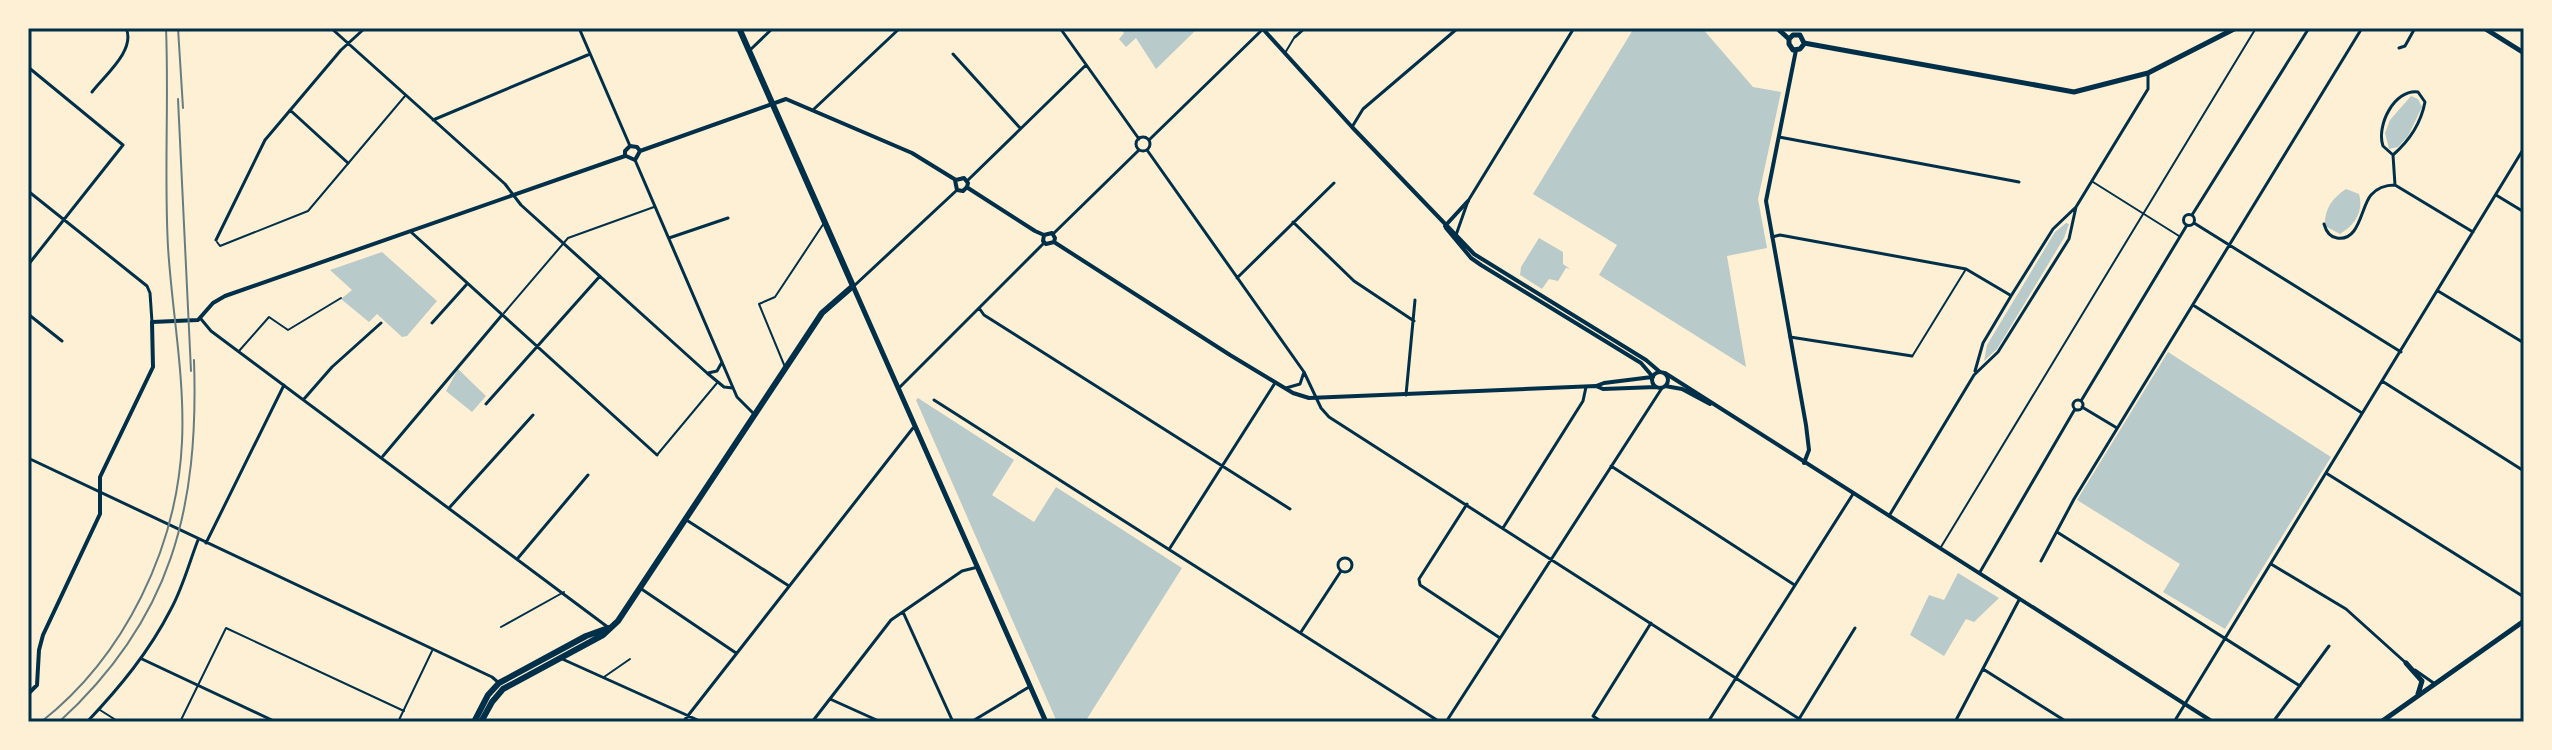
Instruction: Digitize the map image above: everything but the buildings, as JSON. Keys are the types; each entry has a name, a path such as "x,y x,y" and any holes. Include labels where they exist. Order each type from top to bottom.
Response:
{"highway":[{"path":"481,722 503,689 603,635 621,616 826,308 853,286 739,28"},
{"path":"474,722 488,695 499,683 609,628"}],"main road":[{"path":"1777,28 1789,39"},
{"path":"2484,28 2524,53"},
{"path":"1804,43 2067,92 2099,88 2148,73 2230,29"},
{"path":"1800,32 1804,43 1802,48 1796,50 1789,46 1789,39 1800,32"},
{"path":"853,286 1046,722"},
{"path":"2381,722 2524,621"},
{"path":"2406,663 2423,684 2415,698"}],"street":[{"path":"92,92 125,50 129,37 126,28"},
{"path":"331,28 505,184 565,244 707,373 724,387 733,388"},
{"path":"216,240 265,140 365,28"},
{"path":"579,28 630,146"},
{"path":"749,51 773,28"},
{"path":"814,109 900,28"},
{"path":"1060,28 1139,139"},
{"path":"1149,140 1262,28 1481,265 1644,365 1661,387"},
{"path":"1295,37 1305,28"},
{"path":"1352,127 1363,109 1458,28"},
{"path":"1453,234 1468,201 1574,28"},
{"path":"2309,28 2192,215 2194,223 2401,352"},
{"path":"2041,561 2074,499 2362,28"},
{"path":"2399,48 2405,46 2415,28"},
{"path":"1796,50 1766,201 1809,444 1804,463"},
{"path":"433,120 590,54"},
{"path":"953,54 1020,128"},
{"path":"957,190 963,191 967,181 1086,65"},
{"path":"28,67 123,145 28,265"},
{"path":"1974,375 1983,343 2053,229 2076,207 2092,182 2148,89 2148,73"},
{"path":"2393,155 2410,137 2420,118 2425,102 2418,92 2406,93 2384,121 2381,141 2393,155 2395,185"},
{"path":"635,160 640,151 786,99 912,153 956,180"},
{"path":"290,110 348,163"},
{"path":"1139,150 1136,143 1139,139 1145,137 1149,140"},
{"path":"1778,137 2019,182"},
{"path":"1147,150 1149,140"},
{"path":"630,146 640,151"},
{"path":"625,156 630,146"},
{"path":"2174,722 2524,148"},
{"path":"1053,234 1139,150 1147,150"},
{"path":"1147,150 1304,372 1329,417 1804,722"},
{"path":"152,322 198,319 213,303 225,296 625,156 635,160 739,401 755,415"},
{"path":"956,180 962,177 967,181"},
{"path":"956,180 957,190"},
{"path":"1237,278 1334,183"},
{"path":"2324,224 2333,237 2346,236 2360,222 2368,197 2386,185 2395,185 2473,232"},
{"path":"967,187 1044,235"},
{"path":"853,286 957,190"},
{"path":"28,191 147,286 154,365 100,477 100,514 43,635 37,685 28,694"},
{"path":"2496,195 2524,212"},
{"path":"1445,226 1468,201"},
{"path":"1888,517 1974,375 1998,352 2069,239 2076,207"},
{"path":"2187,225 2184,219 2192,215"},
{"path":"669,238 728,218"},
{"path":"1293,222 1354,281 1414,321"},
{"path":"2082,407 2081,401 2180,236 2187,225 2194,223"},
{"path":"410,231 657,455"},
{"path":"1044,235 1049,232 1053,234"},
{"path":"1053,234 1054,242"},
{"path":"1453,234 1484,261 1646,360 2213,722"},
{"path":"899,388 1044,243 1044,235"},
{"path":"1772,237 1780,235 1966,269 2011,296"},
{"path":"1044,243 1050,245 1054,242"},
{"path":"1054,242 1301,396 1318,399 1586,387 1653,377 1662,372"},
{"path":"486,404 600,276"},
{"path":"432,323 467,284"},
{"path":"2437,290 2524,343"},
{"path":"1406,395 1415,300"},
{"path":"2193,305 2363,414"},
{"path":"979,308 984,315 1290,509"},
{"path":"28,314 62,341"},
{"path":"382,457 502,315"},
{"path":"198,319 609,628"},
{"path":"304,399 332,367 381,323"},
{"path":"1790,337 1912,356"},
{"path":"707,373 717,371 722,362"},
{"path":"1286,388 1297,386 1304,372"},
{"path":"934,400 1443,722 1668,380 1662,372"},
{"path":"719,383 730,381"},
{"path":"2381,381 2524,471"},
{"path":"1170,548 1276,383"},
{"path":"206,543 284,385"},
{"path":"1596,386 1603,389 1682,389 1712,404"},
{"path":"1503,528 1583,401 1586,387"},
{"path":"1979,574 2075,409 2074,402 2081,401"},
{"path":"2075,409 2082,407 2118,428"},
{"path":"450,507 533,415"},
{"path":"683,722 916,425"},
{"path":"28,458 499,683"},
{"path":"1611,466 1794,585"},
{"path":"2326,473 2524,597"},
{"path":"518,558 588,475"},
{"path":"1708,722 1853,494"},
{"path":"1467,504 1419,579 1420,585 1500,638"},
{"path":"686,519 789,586"},
{"path":"2057,532 2300,686"},
{"path":"87,722 142,659 172,608 198,539"},
{"path":"2271,564 2346,609 2435,685"},
{"path":"812,722 891,620 962,571 978,567"},
{"path":"1301,632 1341,571"},
{"path":"640,588 736,653"},
{"path":"1955,722 2019,600"},
{"path":"903,612 953,722"},
{"path":"1589,722 1651,623"},
{"path":"1799,719 1855,628"},
{"path":"2273,722 2329,646"},
{"path":"560,658 702,722"},
{"path":"142,659 276,722"},
{"path":"1983,669 2067,722"},
{"path":"971,722 1030,686"},
{"path":"830,699 881,722"},
{"path":"1593,716 1602,722"}],"lane":[{"path":"1939,549 2256,28"},
{"path":"1285,53 1295,37"},
{"path":"216,240 220,246 308,211 406,95"},
{"path":"2092,182 2180,236"},
{"path":"502,315 568,238 655,207"},
{"path":"786,368 759,304 775,297 824,223"},
{"path":"1912,356 1966,269"},
{"path":"238,352 269,317 288,330 341,298"},
{"path":"657,455 719,383"},
{"path":"501,627 564,592"},
{"path":"180,722 225,628 404,711"},
{"path":"398,722 433,650"},
{"path":"603,678 630,659"},
{"path":"99,710 119,722"}],"shaded area":[{"path":"1120,28 1198,28 1156,69 1136,38 1126,47 1119,39 1124,33"},
{"path":"1634,28 1702,28 1753,87 1781,92 1758,199 1767,248 1727,256 1746,367 1599,275 1617,245 1533,194"},
{"path":"2411,96 2418,99 2422,107 2408,136 2398,147 2389,149 2385,133 2390,120"},
{"path":"2346,189 2359,194 2360,206 2354,222 2340,234 2325,226 2325,220 2330,205"},
{"path":"2069,224 2064,238 1997,349 1984,361 1987,345 2055,232"},
{"path":"1539,238 1563,252 1563,264 1570,269 1566,268 1558,281 1549,279 1542,289 1520,275 1521,267"},
{"path":"382,252 437,301 407,336 402,337 377,314 369,322 341,299 352,290 330,270"},
{"path":"2168,352 2331,457 2225,629 2163,592 2180,564 2077,500"},
{"path":"458,369 486,396 472,412 446,391"},
{"path":"918,398 1014,460 992,495 1034,522 1056,487 1182,568 1085,722 1057,722 916,400"},
{"path":"1958,573 1999,598 1974,622 1966,619 1944,656 1910,635 1929,595 1944,600"}],"railway":[{"path":"41,722 98,665 141,597 170,521 178,482 182,418 168,247 166,28"},
{"path":"178,28 183,108"},
{"path":"178,99 191,371"},
{"path":"59,722 97,683 128,643 153,601 171,558 191,465 194,360"}]}
